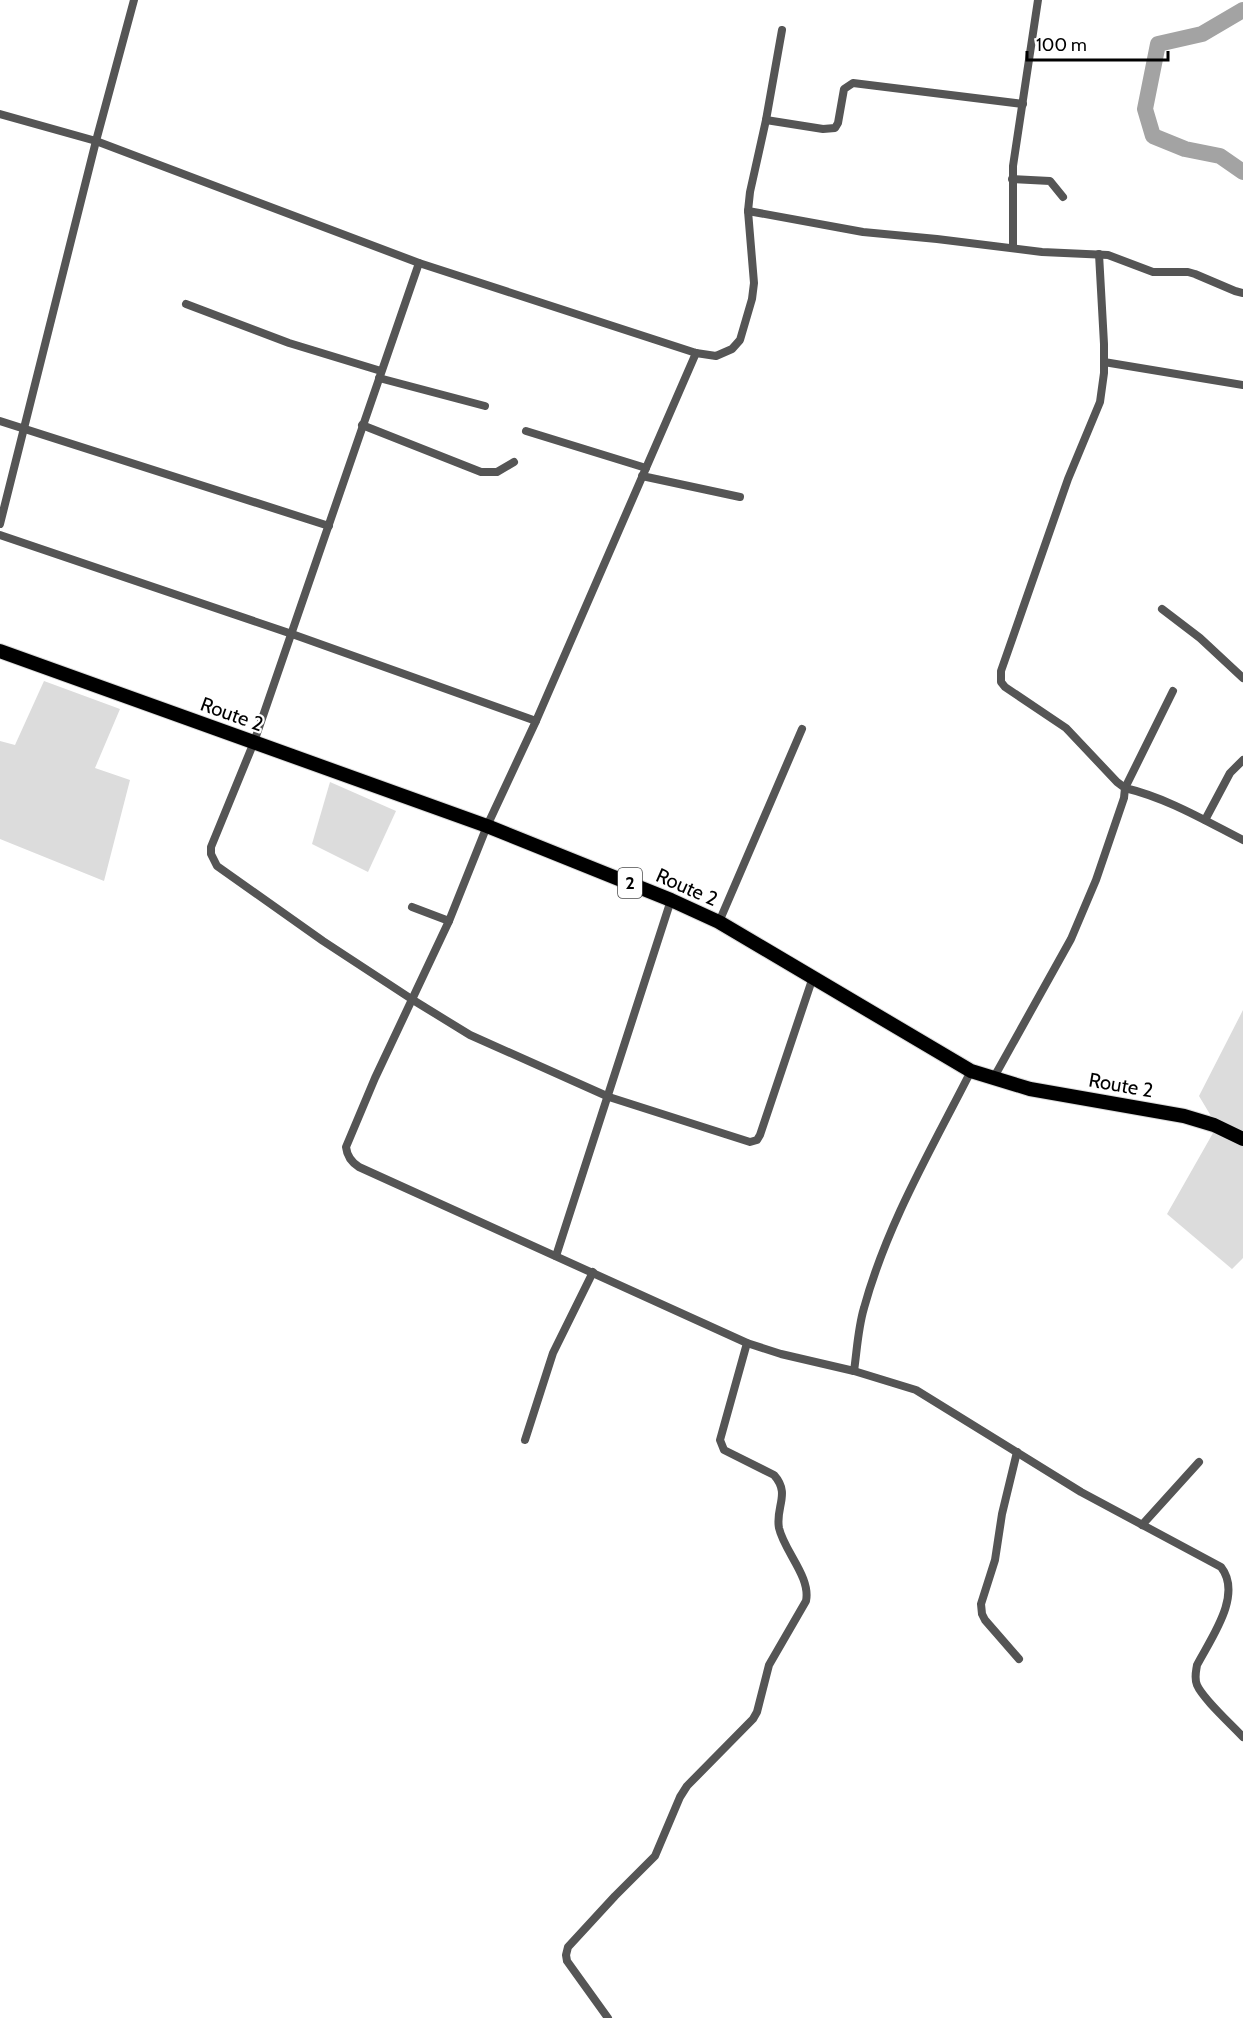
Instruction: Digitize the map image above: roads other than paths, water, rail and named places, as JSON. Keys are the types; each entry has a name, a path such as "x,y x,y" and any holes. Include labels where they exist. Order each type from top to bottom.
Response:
{"highway":[{"name":"Route 2","path":"0,651 487,826 671,900 719,922 971,1071 1030,1089 1184,1116 1214,1125 1243,1139"}],"street":[{"path":"0,524 96,141 134,0"},
{"path":"1013,248 1012,179 1038,0"},
{"path":"0,114 96,141 419,263 696,353 716,356 732,350 740,340 752,299 754,284 748,211 750,192 782,30"},
{"path":"766,120 823,129 835,128 844,89 853,83 1023,104"},
{"path":"1012,179 1050,181 1063,197"},
{"path":"748,211 863,232 1042,252 1099,254 1120,258 1154,272 1195,274 1243,293"},
{"path":"1099,254 1104,362 1100,402 1064,491 1000,678 1005,687 1066,728 1125,788 1150,794 1243,840"},
{"path":"419,263 254,742 211,847 213,861 289,917 413,1000 470,1035 609,1097 750,1142 754,1142 760,1135 813,977"},
{"path":"186,304 289,343 485,406"},
{"path":"696,353 536,721 487,826 449,921 375,1078 346,1147 350,1159 359,1167 747,1344 854,1371 916,1390 1081,1492 1221,1567 1227,1575 1229,1600 1197,1665 1195,1676 1197,1686 1243,1737"},
{"path":"1104,362 1243,385"},
{"path":"0,421 328,526"},
{"path":"362,425 481,472 498,472 514,462"},
{"path":"526,431 644,472 740,496"},
{"path":"0,536 292,633 536,721"},
{"path":"1162,609 1200,638 1243,678"},
{"path":"993,1079 1071,939 1096,880 1124,798 1125,788 1173,691"},
{"path":"719,922 802,729"},
{"path":"1205,820 1230,773 1243,760"},
{"path":"556,1256 671,900"},
{"path":"412,907 449,921"},
{"path":"854,1371 863,1311 876,1268 896,1220 971,1071"},
{"path":"525,1440 554,1353 593,1272"},
{"path":"608,2018 573,1972 567,1961 568,1947 615,1896 650,1863 661,1845 680,1797 687,1786 753,1719 769,1665 806,1601 804,1583 779,1527 782,1485 774,1475 724,1450 720,1440 747,1344"},
{"path":"1017,1452 1002,1514 995,1560 981,1604 982,1614 986,1620 1019,1659"},
{"path":"1142,1525 1199,1462"}],"waterway":[{"path":"1243,10 1202,34 1158,44 1145,109 1153,136 1185,149 1220,156 1243,172"}]}
